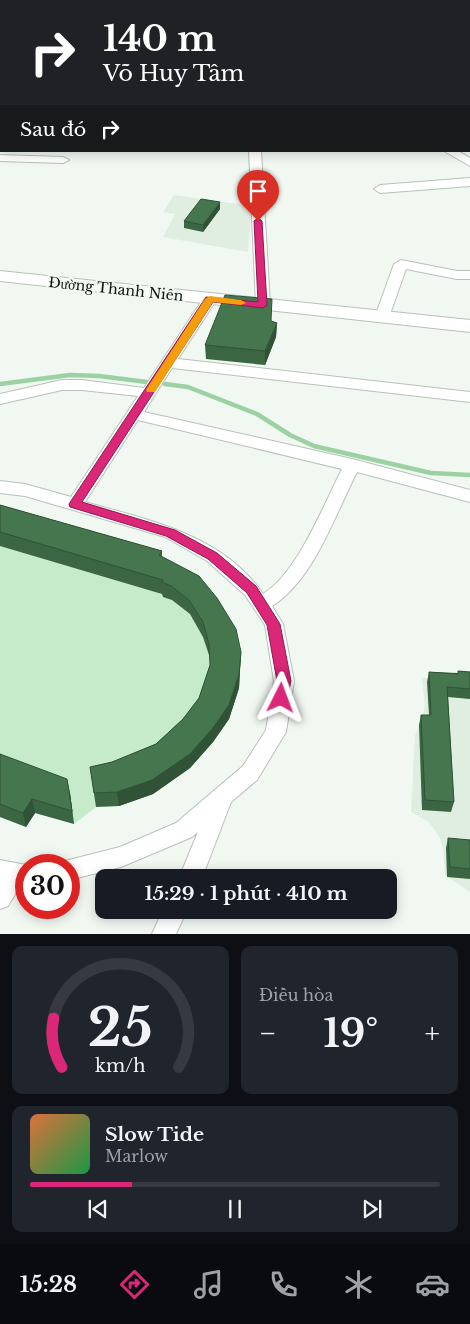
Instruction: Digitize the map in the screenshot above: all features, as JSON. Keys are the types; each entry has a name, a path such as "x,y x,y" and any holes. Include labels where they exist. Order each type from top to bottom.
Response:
{"street":[{"path":"255,152 258,240 263,305"},
{"path":"452,152 470,164"},
{"path":"0,158 63,160"},
{"path":"380,189 470,182"},
{"path":"382,317 401,264 457,275 470,275"},
{"name":"Đường Thanh Niên","path":"0,276 470,326"},
{"path":"74,504 210,299"},
{"path":"169,363 470,397"},
{"path":"0,399 62,386 82,385 149,393"},
{"path":"133,414 352,465 470,496"},
{"path":"260,605 279,593 296,575 352,465"},
{"path":"0,487 25,490 179,538 213,556 251,590 274,624 284,681 276,732 250,773 184,830 121,857 80,866"},
{"path":"194,869 222,797"},
{"path":"0,898 13,874"},
{"path":"164,934 171,919"}],"shaded area":[{"path":"174,195 252,206 248,252 163,237 175,214 163,212"},
{"path":"422,678 470,680 470,892 445,875 443,848 440,838 429,822 411,812 415,736 425,707"}],"green space":[{"path":"0,519 163,565 239,688 229,719 213,742 190,768 153,794 119,806 96,807 74,824 35,813 26,827 0,817"}],"building":[{"path":"201,199 220,202 203,225 184,221"},
{"path":"225,295 272,299 271,321 277,323 265,351 205,345"},
{"path":"0,505 162,551 159,555 199,576 217,598 236,629 241,652 239,674 229,705 213,728 190,754 152,780 117,792 94,793 90,767 112,762 156,744 183,719 199,698 210,665 209,644 203,622 189,600 171,586 162,582 163,580 0,532"},
{"path":"458,671 470,672 470,689 447,687 454,802 425,800 421,715 431,715 429,672 458,674"},
{"path":"0,754 67,779 72,811 32,799 23,813 0,804"},
{"path":"448,838 470,840 470,869 450,867"}],"waterway":[{"path":"0,384 70,375 99,376 147,382"},
{"path":"165,384 188,387 257,414 290,435 314,446 431,473 470,475"}],"slow traffic":[{"path":"151,390 210,299 241,303"}],"route":[{"path":"258,221 263,305 210,299 74,504 171,533 213,556 251,590 274,624 284,681 281,698"}]}
